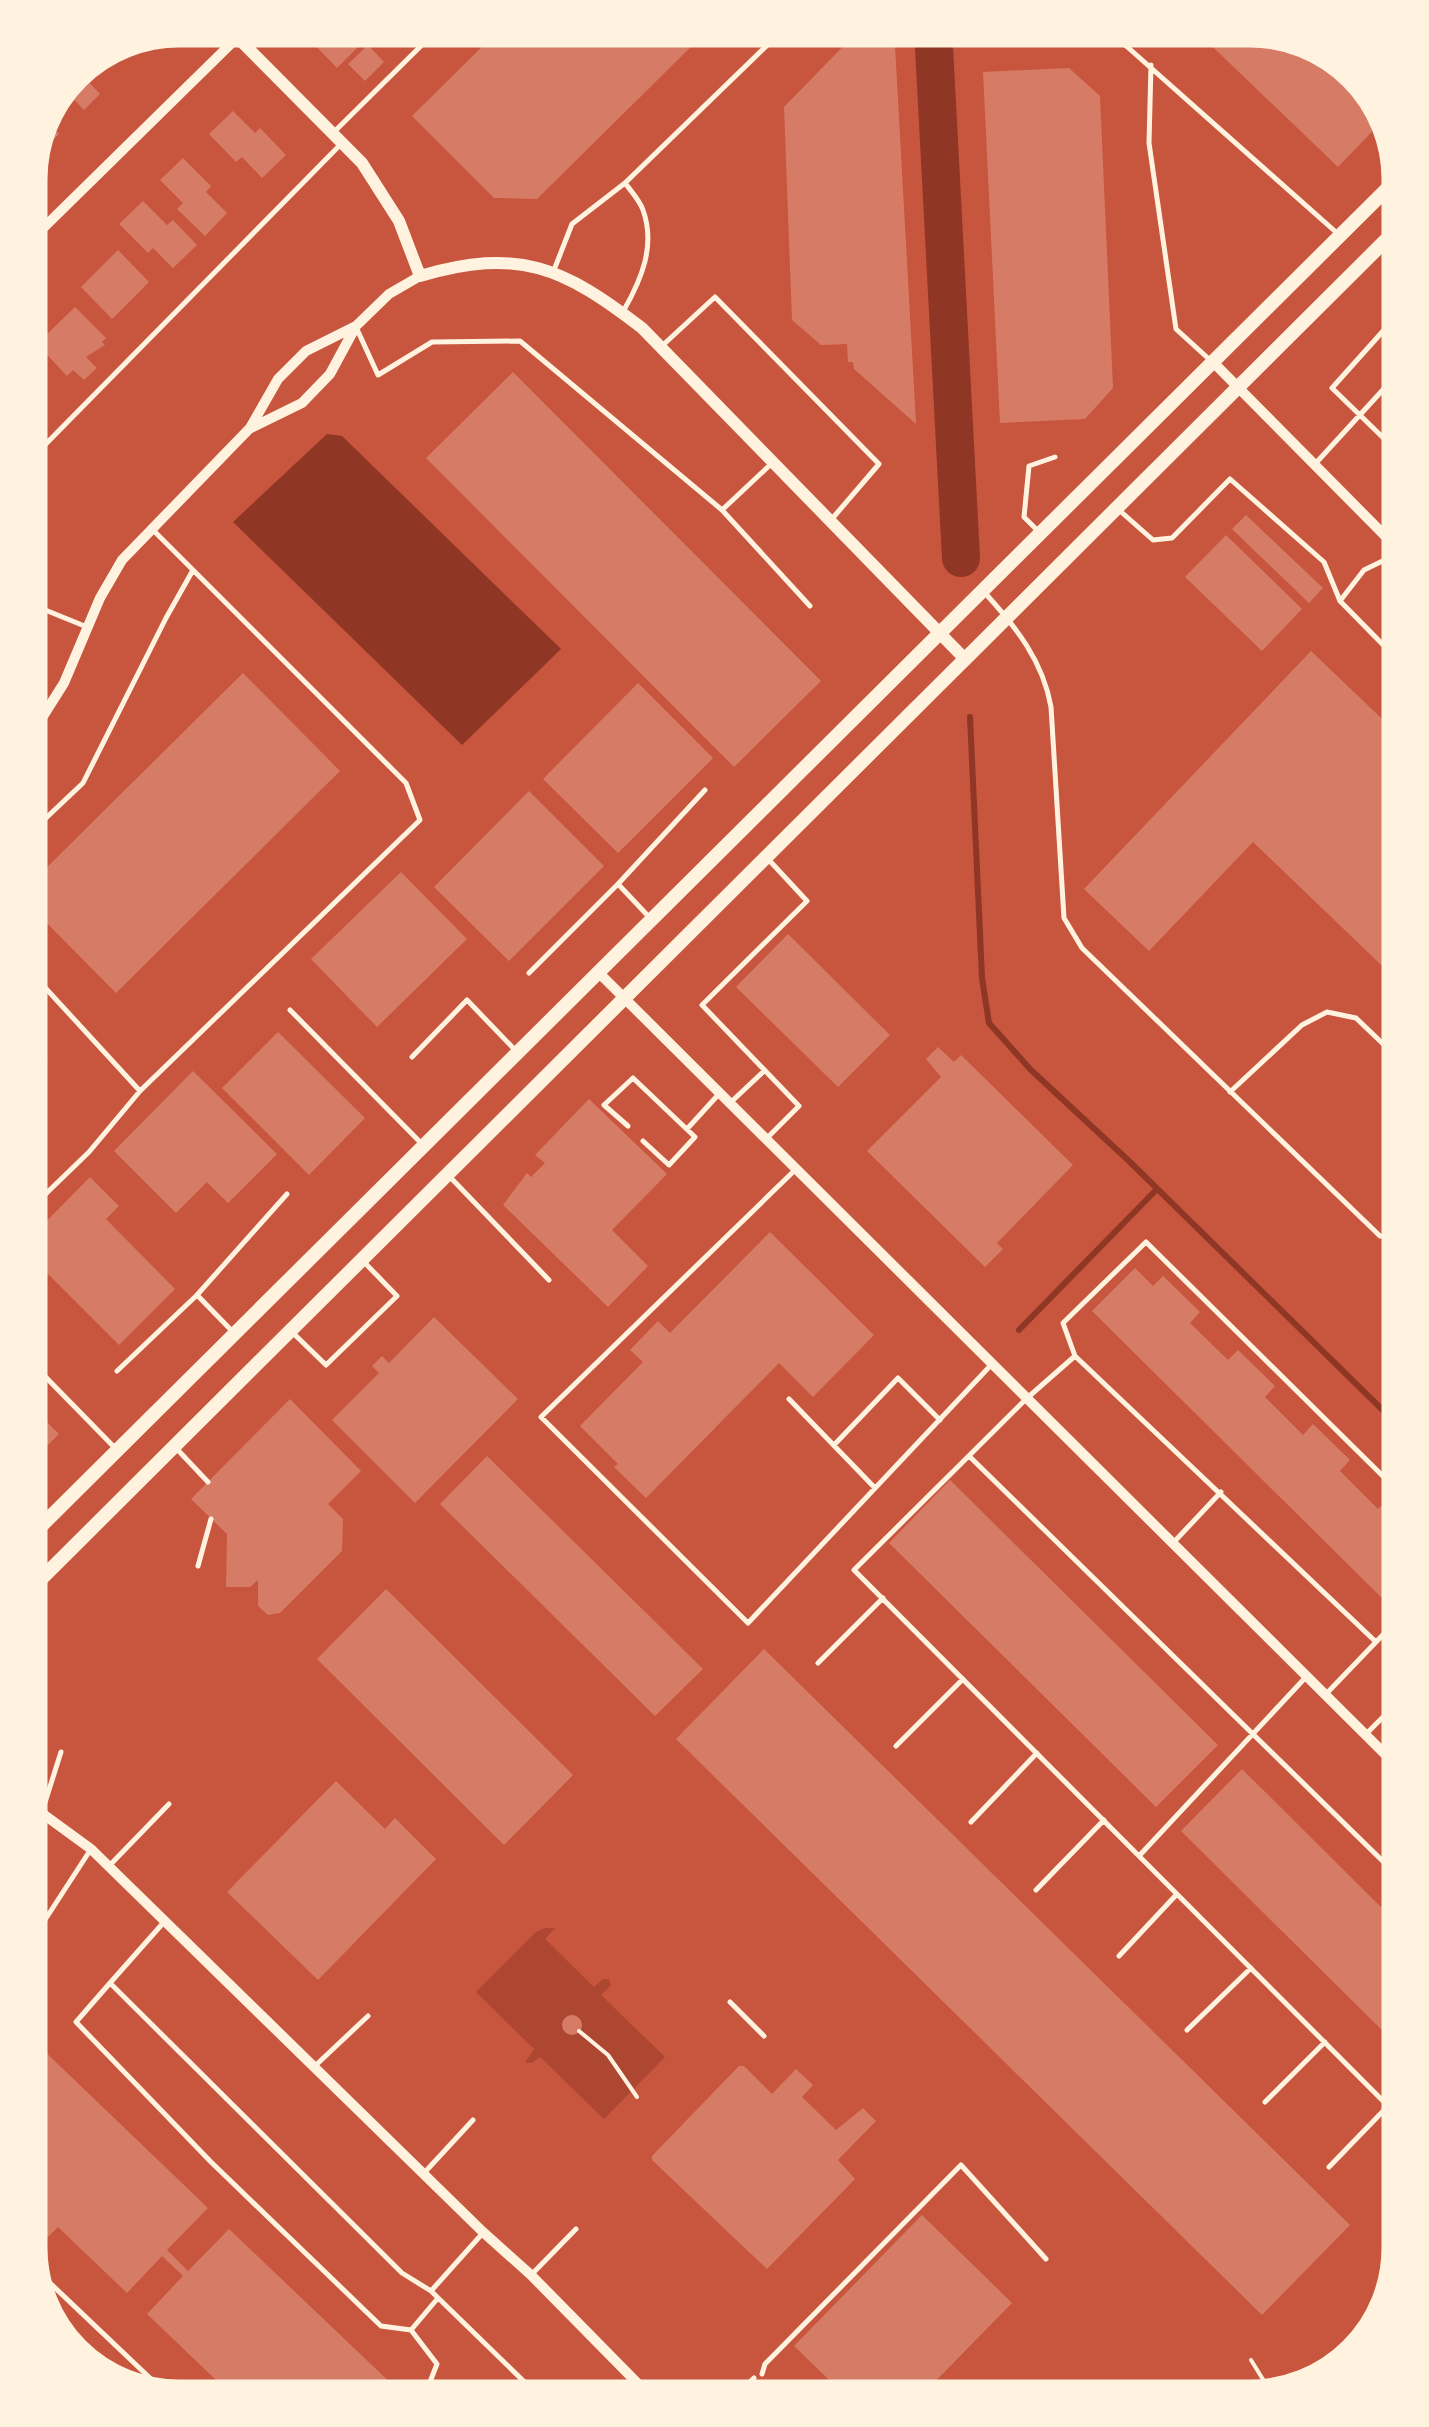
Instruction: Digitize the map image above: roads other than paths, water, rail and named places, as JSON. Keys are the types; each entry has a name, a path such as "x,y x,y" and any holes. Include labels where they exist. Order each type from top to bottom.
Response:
{"main road":[{"path":"45,1523 1384,191"},
{"path":"45,1575 1384,243"}],"street":[{"path":"45,226 223,45"},
{"path":"250,45 362,162 399,221 420,276"},
{"path":"250,428 302,403 330,374 356,326 389,294 420,276 459,264 499,262 544,267 596,292 660,347 965,659"},
{"path":"45,713 64,683 122,560 250,428 278,379 306,351 356,326"},
{"path":"1213,362 1384,535"},
{"path":"600,973 1384,1752"},
{"path":"45,1814 109,1866 531,2275 633,2382"}],"lane":[{"path":"45,445 423,45"},
{"path":"554,272 572,224 625,183 767,45"},
{"path":"1127,45 1340,235"},
{"path":"1151,65 1149,143 1176,329 1213,362"},
{"path":"623,313 642,278 648,247 643,210 625,183"},
{"path":"660,347 715,297 879,464 830,520"},
{"path":"356,326 378,375 432,342 520,341 722,510 810,606"},
{"path":"1384,332 1332,388 1384,438"},
{"path":"1315,464 1384,388"},
{"path":"1041,534 1024,517 1029,466 1055,456"},
{"path":"722,510 773,462"},
{"path":"1118,509 1152,540 1172,538 1230,479 1324,562 1340,601 1384,645"},
{"path":"45,1195 89,1152 140,1091 420,820 406,782 151,528"},
{"path":"1340,601 1364,570 1384,560"},
{"path":"45,820 83,783 193,570"},
{"path":"984,591 1036,657 1046,680 1064,918 1082,948 1384,1236"},
{"path":"45,610 87,628"},
{"path":"529,973 706,790"},
{"path":"766,856 807,901 702,1005 799,1106 766,1140"},
{"path":"618,884 652,920"},
{"path":"45,988 140,1091"},
{"path":"412,1057 467,1000 518,1054"},
{"path":"290,1010 424,1146"},
{"path":"1230,1092 1302,1026 1327,1012 1356,1018 1384,1045"},
{"path":"730,1103 765,1070"},
{"path":"628,1126 604,1104 633,1078 696,1138 669,1165 644,1141"},
{"path":"688,1130 720,1093"},
{"path":"796,1169 541,1417 748,1623 992,1364"},
{"path":"447,1173 550,1280"},
{"path":"117,1371 198,1295 288,1194"},
{"path":"1376,1642 1076,1356 1063,1324 1146,1242 1384,1476"},
{"path":"290,1330 326,1365 396,1296 361,1258"},
{"path":"198,1295 235,1334"},
{"path":"1076,1356 1026,1399 854,1570 1384,2102"},
{"path":"45,1377 118,1452"},
{"path":"834,1446 898,1378 940,1420"},
{"path":"789,1399 876,1488"},
{"path":"174,1445 208,1482"},
{"path":"969,1456 1384,1860"},
{"path":"1173,1543 1221,1492"},
{"path":"198,1566 212,1518"},
{"path":"818,1662 883,1598"},
{"path":"1326,1694 1384,1634"},
{"path":"1139,1856 1307,1675"},
{"path":"896,1746 963,1679"},
{"path":"1366,1734 1384,1716"},
{"path":"45,1802 60,1752"},
{"path":"970,1822 1038,1754"},
{"path":"109,1866 169,1804"},
{"path":"1036,1890 1104,1820"},
{"path":"45,1920 90,1848"},
{"path":"1119,1956 1178,1894"},
{"path":"165,1921 76,2022 212,2162 381,2326 411,2330 436,2364 430,2382"},
{"path":"1187,2030 1251,1968"},
{"path":"110,1983 402,2273 438,2298 524,2382"},
{"path":"730,2002 764,2036"},
{"path":"314,2068 368,2016"},
{"path":"1265,2102 1325,2042"},
{"path":"1329,2167 1384,2110"},
{"path":"425,2172 473,2120"},
{"path":"762,2374 765,2364 961,2165 1046,2259"},
{"path":"531,2275 576,2228"},
{"path":"430,2291 483,2232"},
{"path":"50,2282 150,2378"},
{"path":"411,2330 438,2298"},
{"path":"750,2382 754,2378"}],"waterway":[{"path":"934,45 961,558"},
{"path":"970,717 982,978 989,1023 1031,1070 1384,1411"},
{"path":"1019,1330 1157,1189"}]}
